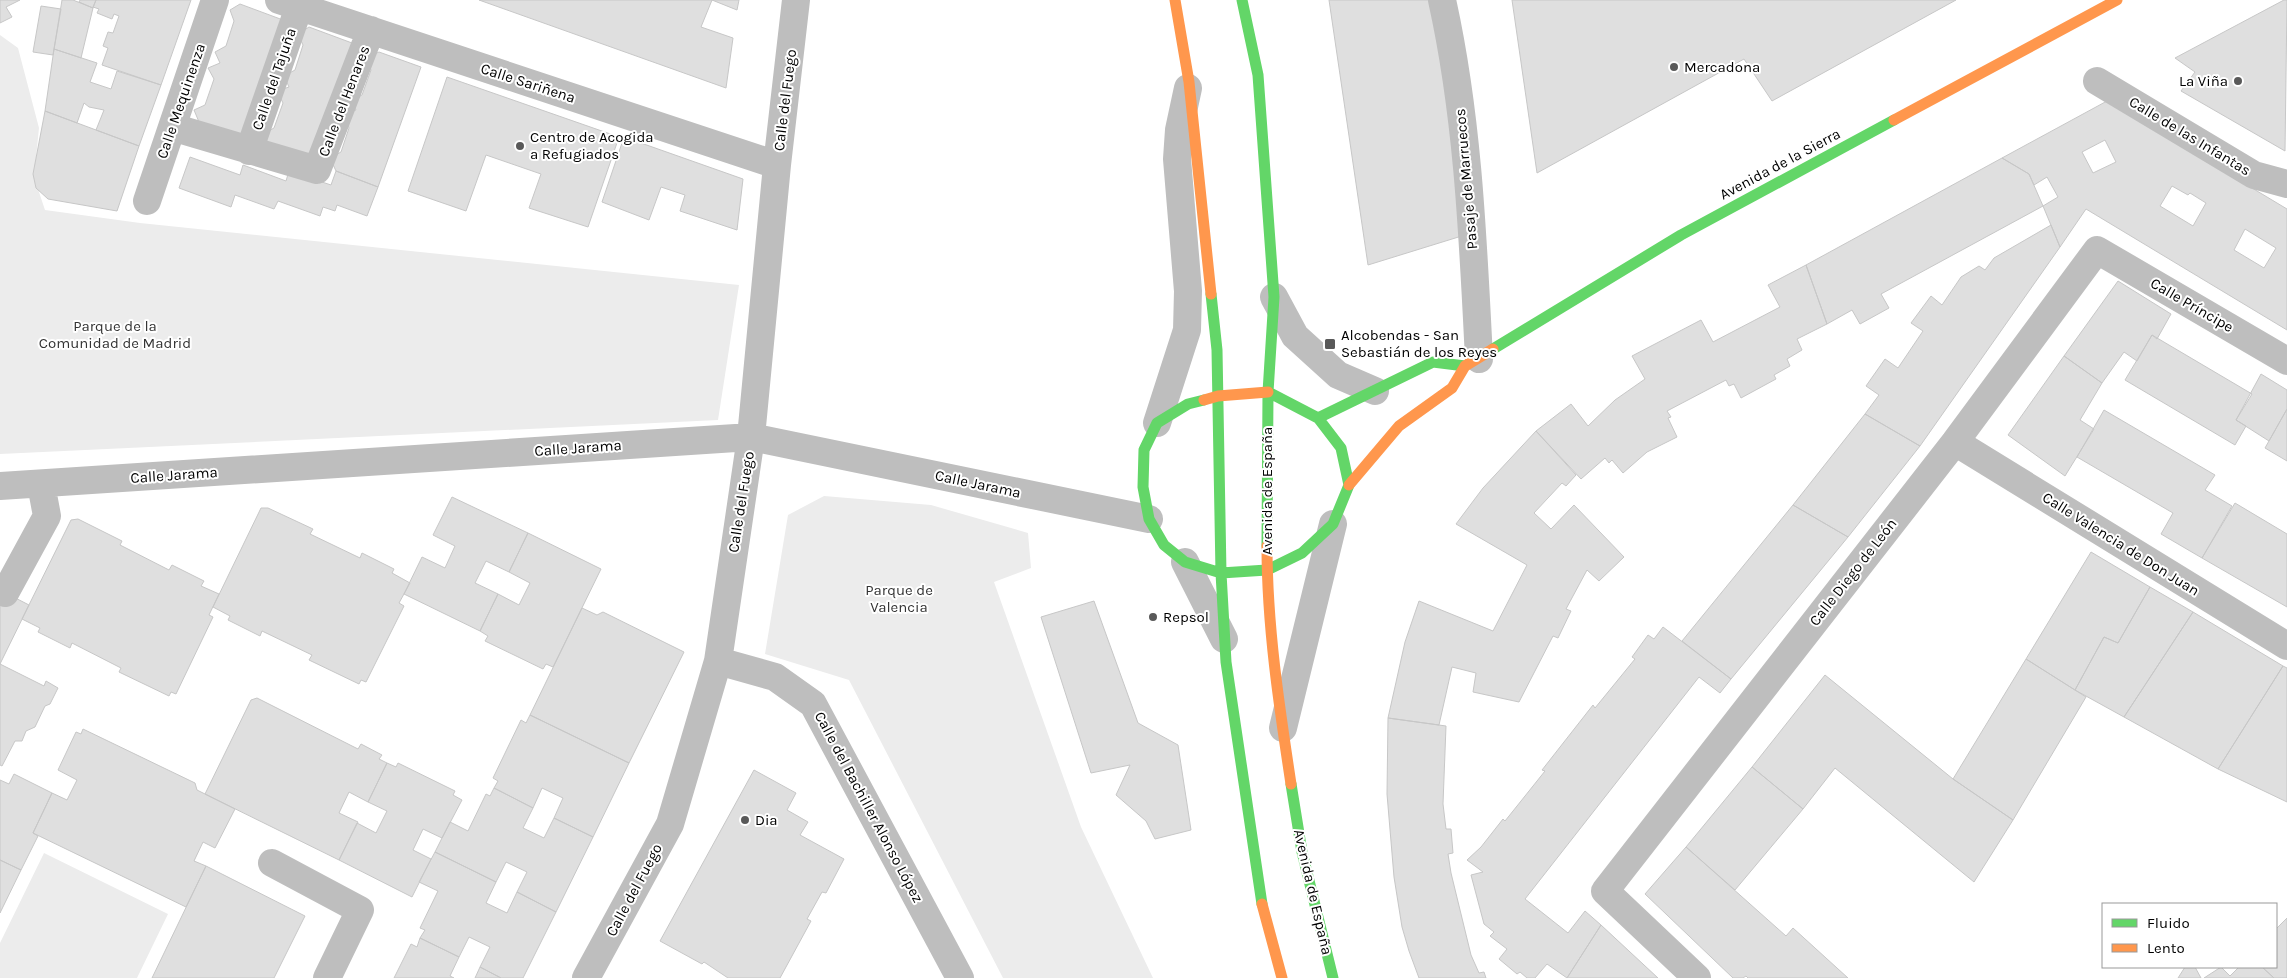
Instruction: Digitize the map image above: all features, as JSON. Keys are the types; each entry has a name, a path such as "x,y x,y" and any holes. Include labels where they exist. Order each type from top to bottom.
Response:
{"main road":[{"path":"1175,0 1189,82 1217,350 1224,639 1233,721 1264,916 1282,978"},
{"name":"Avenida de España","path":"1242,0 1258,75 1274,297 1268,392 1267,570 1278,698 1302,852 1333,978"},
{"name":"Avenida de la Sierra","path":"1333,524 1349,485 1399,426 1452,388 1472,362 1680,235 2116,0"},
{"path":"1318,418 1433,362 1472,362"},
{"path":"1333,524 1302,553 1267,570 1221,573 1185,562 1164,545 1149,520 1143,487 1144,450 1157,423 1188,404 1218,396 1268,392 1318,418 1341,448 1349,485"}],"street":[{"name":"Calle Mequinenza","path":"147,201 216,0"},
{"name":"Calle del Fuego","path":"586,978 670,824 718,661 751,437 777,165 796,0"},
{"name":"Pasaje de Marruecos","path":"1442,0 1453,48 1472,222 1472,362"},
{"name":"Calle Sariñena","path":"289,4 777,165"},
{"name":"Calle del Tajuña","path":"249,151 289,4"},
{"name":"Calle del Henares","path":"172,127 317,170 371,30"},
{"name":"Calle de las Infantas","path":"2097,81 2254,176 2287,184"},
{"path":"1157,423 1187,330 1188,291 1177,159 1178,130 1189,82"},
{"name":"Calle Príncipe","path":"2098,250 2287,361"},
{"name":"Calle Diego de León","path":"1697,978 1605,891 1955,442 2098,250"},
{"path":"1274,297 1295,336 1312,352 1338,375 1375,391"},
{"name":"Calle Jarama","path":"0,486 751,437 1149,520"},
{"name":"Calle Valencia de Don Juan","path":"1955,442 2287,646"},
{"path":"6,593 47,516 41,484"},
{"path":"1283,728 1333,524"},
{"path":"1185,562 1224,639"},
{"name":"Calle del Bachiller Alonso López","path":"718,661 775,677 813,704 960,978"},
{"path":"272,863 360,910 327,978"}],"green space":[{"name":"Parque de la Comunidad de Madrid","path":"0,35 18,48 39,128 34,177 45,210 140,223 739,285 718,420 0,454"},
{"name":"Parque de Valencia","path":"824,496 931,505 1028,533 1031,568 994,582 1081,827 1153,978 1003,978 849,680 765,654 788,515"},
{"path":"44,853 168,914 137,978 0,978 0,943"}],"building":[{"path":"0,0 20,0 6,7 12,17 0,23"},
{"path":"62,0 73,0 93,8 81,58 54,49"},
{"path":"80,0 96,0 93,8 79,2"},
{"path":"96,0 191,0 161,85 102,65 108,48 103,46 108,32 113,33 119,16 114,14 112,19 97,13 99,9 93,7"},
{"path":"479,0 712,0 701,27 733,38 726,88"},
{"path":"712,0 739,0 737,10"},
{"path":"1329,0 1434,0 1465,235 1368,265"},
{"path":"1512,0 1956,0 1772,101 1744,59 1537,173"},
{"name":"La Viña","path":"2287,0 2285,151 2181,91 2195,72 2175,58"},
{"path":"240,4 283,20 241,137 199,122 194,110 205,105 214,79 208,68 220,63 215,52 226,46 234,21 230,10"},
{"path":"41,6 61,9 53,55 33,52"},
{"path":"309,27 352,43 310,160 268,145 263,134 274,128 283,103 277,91 289,87 284,76 295,70 303,45 298,34"},
{"path":"54,49 97,63 90,82 111,89 117,71 161,85 139,146 96,130 104,110 89,107 84,103 77,123 45,111"},
{"path":"379,52 421,67 378,187 336,171 330,158 341,152 349,128 345,114 356,110 351,100 362,95 371,70 366,58"},
{"name":"Centro de Acogida a Refugiados","path":"447,77 619,137 588,227 529,208 541,174 486,155 466,211 408,191"},
{"path":"2107,101 2287,209 2287,330 2086,209 2060,247 2043,206 2058,197 2047,177 2034,185 2029,174 2002,158","holes":["2105,140 2116,162 2093,173 2082,152","2172,186 2188,195 2190,193 2206,203 2193,226 2160,206","2245,229 2276,248 2264,268 2234,250"]},
{"path":"45,111 139,146 117,211 48,199 36,188 33,174"},
{"path":"624,137 743,179 737,230 680,211 685,195 661,187 649,220 602,202"},
{"path":"190,157 240,175 243,165 286,181 289,171 331,185 336,171 378,187 367,216 337,205 335,211 323,207 320,216 278,201 274,209 235,195 231,207 179,188"},
{"path":"2002,158 2029,174 2043,206 1881,294 1889,308 1860,324 1852,310 1827,324 1806,265"},
{"path":"2051,225 2060,247 1920,446 1865,414 1879,395 1866,386 1885,359 1898,368 1923,331 1911,323 1931,296 1942,305 1961,277 1979,266 1985,270 1994,258"},
{"path":"1806,265 1827,324 1797,339 1802,350 1787,359 1790,366 1774,375 1776,379 1741,398 1734,384 1729,386 1726,380 1667,411 1671,417 1668,418 1677,437 1647,452 1623,473 1612,460 1609,463 1605,458 1581,479 1536,431 1571,404 1588,426 1615,400 1645,379 1632,356 1701,320 1713,342 1780,307 1768,285"},
{"path":"2118,281 2171,314 2157,339 2152,335 2137,361 2124,352 2102,383 2064,356"},
{"path":"2152,335 2252,394 2236,420 2246,426 2235,445 2125,380"},
{"path":"2064,356 2102,383 2080,420 2094,429 2065,476 2008,435"},
{"path":"2261,374 2287,390 2287,409 2269,441 2236,420"},
{"path":"2287,409 2287,461 2265,448"},
{"path":"2104,410 2215,475 2205,490 2232,506 2202,558 2161,534 2173,513 2077,457"},
{"path":"1865,414 1920,446 1848,537 1793,505"},
{"path":"1536,431 1576,475 1566,486 1562,483 1534,513 1551,529 1574,505 1624,557 1599,581 1587,570 1566,609 1571,611 1558,638 1553,636 1519,702 1473,692 1476,673 1452,667 1439,725 1388,718 1405,642 1419,601 1493,631 1527,565 1456,524 1483,488"},
{"path":"452,497 528,533 509,572 486,561 475,583 498,594 480,631 404,594 422,557 445,568 455,546 433,535"},
{"path":"2235,503 2287,534 2287,607 2202,558"},
{"path":"1793,505 1848,537 1731,679 1682,641"},
{"path":"261,508 268,508 313,529 310,534 360,558 362,553 394,569 392,573 410,583 399,603 404,606 366,682 361,680 359,684 309,660 312,655 262,631 260,636 228,620 230,616 213,607"},
{"path":"78,519 122,541 120,545 169,570 172,565 204,581 201,586 219,594 209,615 213,617 176,694 171,692 169,696 119,672 121,668 72,643 70,648 38,632 40,628 22,619 71,520"},
{"path":"528,533 601,569 553,667 546,664 543,669 485,641 488,636 480,631 498,594 519,605 530,583 509,572"},
{"path":"2091,552 2150,587 2118,643 2104,637 2075,690 2026,659"},
{"path":"2150,587 2193,612 2124,717 2075,690 2104,637 2118,643"},
{"path":"0,590 29,605 0,664"},
{"path":"1094,601 1138,723 1178,745 1191,830 1155,839 1146,821 1116,795 1130,765 1091,773 1041,617"},
{"path":"582,608 597,615 603,612 684,652 629,763 530,715"},
{"path":"2193,612 2283,666 2218,769 2124,717"},
{"path":"1663,627 1731,679 1720,693 1699,677 1525,899 1568,933 1585,911 1601,925 1567,978 1547,964 1535,978 1527,978 1520,972 1517,974 1499,959 1507,949 1490,936 1494,932 1484,924 1471,875 1483,872 1467,860 1481,847 1503,819 1505,821 1545,771 1542,770 1593,705 1595,708 1635,659 1632,657 1648,635 1654,639"},
{"path":"2026,659 2086,697 2013,820 1953,779"},
{"path":"0,664 44,686 46,681 58,688 50,704 45,706 35,727 26,731 22,741 15,741 2,766 0,765"},
{"path":"2283,666 2287,668 2287,802 2218,769"},
{"path":"1825,675 1953,779 2013,820 1974,882 1835,768 1803,809 1752,767"},
{"path":"257,698 358,749 361,744 382,755 379,759 387,763 368,802 349,792 339,813 358,822 339,860 205,794 251,700"},
{"path":"530,715 629,763 593,837 554,818 563,798 542,788 533,808 494,788 498,781 493,778 521,720 526,723"},
{"path":"1388,718 1446,726 1443,804 1446,829 1451,829 1453,853 1448,854 1451,873 1471,955 1479,973 1484,972 1486,978 1419,978 1402,927 1394,877 1387,794"},
{"path":"83,729 195,783 197,790 235,809 215,848 203,842 194,861 206,866 186,907 33,833 52,793 67,800 77,780 58,770 76,732 81,734"},
{"path":"387,763 396,767 398,763 455,791 453,795 462,800 442,838 423,829 413,850 431,859 412,897 339,860 357,823 376,833 387,811 368,802"},
{"path":"1752,767 1803,809 1735,890 1686,847"},
{"path":"754,770 796,793 787,810 808,822 800,835 844,859 826,893 822,892 807,919 811,921 780,978 728,978 704,962 702,964 660,941"},
{"path":"14,774 52,793 33,833 38,836 21,870 0,860 0,780 9,784"},
{"path":"494,788 533,808 523,828 544,838 554,818 593,837 556,912 517,892 527,872 506,862 496,882 435,852 450,822 468,831 486,794 490,796"},
{"path":"1686,847 1786,936 1793,928 1848,978 1748,978 1746,976 1743,978 1733,978 1645,894"},
{"path":"435,852 496,882 486,903 507,913 517,892 556,912 523,978 501,978 480,967 490,947 469,937 459,957 420,938 425,930 420,928 438,891 419,882"},
{"path":"0,860 21,870 0,913"},
{"path":"206,866 305,916 274,978 152,978"},
{"path":"2287,918 2287,978 2274,978 2263,968 2277,968 2277,928"},
{"path":"1601,925 1658,978 1567,978"},
{"path":"420,938 459,957 450,976 454,978 394,978 411,944 417,947"},
{"path":"480,967 501,978 475,978"},
{"path":"2184,968 2196,968 2201,978 2178,978"},
{"path":"2219,968 2222,968 2230,976 2238,968 2263,968 2274,978 2204,978"}],"traffic: fast":[{"path":"1242,0 1258,75 1274,297 1268,392 1267,546"},
{"path":"1493,349 1681,235 1894,120"},
{"path":"1211,294 1217,350 1221,573 1226,662 1262,904"},
{"path":"1318,418 1433,362 1465,366"},
{"path":"1204,400 1188,404 1157,423 1144,450 1143,487 1149,519 1164,545 1185,562 1221,573 1267,570 1302,553 1333,524 1349,485 1341,448 1318,418 1268,392"},
{"path":"1291,784 1302,852 1333,978"}],"traffic: slow":[{"path":"1175,0 1189,82 1211,294"},
{"path":"1894,120 2117,0"},
{"path":"1349,485 1399,426 1452,388 1465,366 1493,349"},
{"path":"1204,400 1218,396 1268,392"},
{"path":"1267,546 1271,636 1291,784"},
{"path":"1262,904 1282,978"}],"place":[{"name":"Mercadona","path":"1674,67"},
{"name":"La Viña","path":"2238,81"},
{"name":"Centro de Acogida a Refugiados","path":"520,146"},
{"name":"Alcobendas - San Sebastián de los Reyes","path":"1330,344"},
{"name":"Repsol","path":"1153,617"},
{"name":"Dia","path":"745,820"}]}
